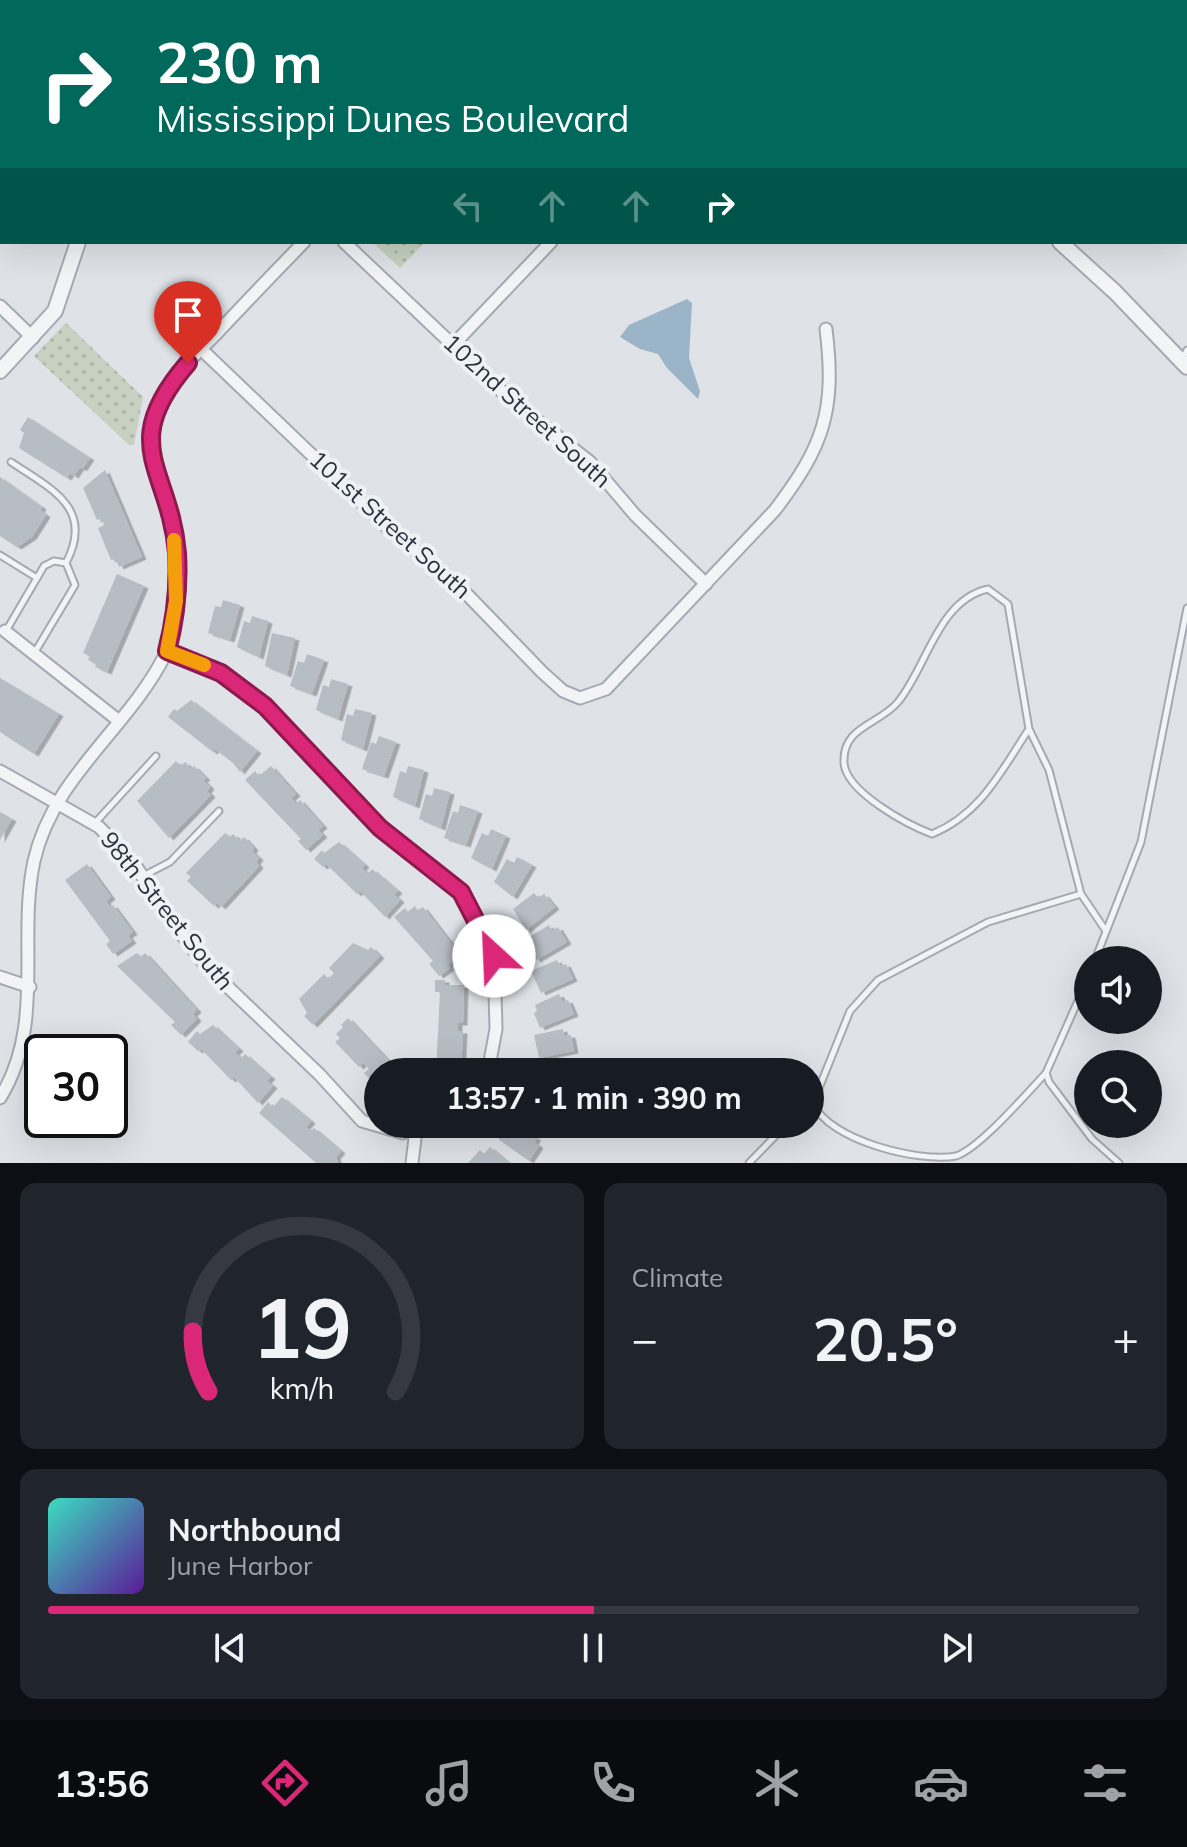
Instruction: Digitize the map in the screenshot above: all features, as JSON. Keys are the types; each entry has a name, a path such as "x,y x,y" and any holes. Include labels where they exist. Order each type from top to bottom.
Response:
{"street":[{"path":"0,371 55,311 77,244"},
{"path":"0,1098 24,1037 30,987 34,863 57,804 75,772 119,721 167,651 175,614 177,552 150,451 158,405 170,384 201,349 302,244"},
{"name":"102nd Street South","path":"346,244 512,401 590,462 635,515 706,584"},
{"path":"454,344 549,244"},
{"path":"1062,244 1185,359"},
{"path":"0,306 33,338"},
{"path":"706,584 775,510 817,445 827,418 831,379 826,329"},
{"name":"101st Street South","path":"201,349 388,528 457,584 563,691 580,698 606,689 706,584"},
{"path":"3,632 35,652 119,721"},
{"path":"167,651 221,673 265,706 380,828 461,892 494,956 496,1029 491,1058"},
{"name":"98th Street South","path":"0,771 95,824 142,876 206,966 364,1122"},
{"path":"0,977 30,987"},
{"path":"412,1163 415,1138"}],"lane":[{"path":"11,462 60,495 68,504 77,530 75,545 66,563 75,585 35,652"},
{"path":"0,555 37,578"},
{"path":"3,632 44,566 54,561 66,563"},
{"path":"1029,729 980,803 957,824 932,834 906,824 857,787 844,765 846,742 856,731 899,702 959,605 976,592 988,589 1008,604 1029,729 1049,770 1081,894 1106,931"},
{"path":"1100,946 1141,842 1187,608"},
{"path":"95,824 156,756"},
{"path":"142,876 170,862 219,811"},
{"path":"824,1073 850,1011 878,980 988,922 1081,894"},
{"path":"824,1119 865,1145 927,1156 957,1156 991,1129 1046,1073 1074,1010"},
{"path":"1046,1073 1049,1082 1092,1139 1119,1163"},
{"path":"749,1163 773,1138"}],"green space":[{"path":"374,244 423,244 400,268"},
{"path":"66,323 143,397 134,445 129,445 34,356"}],"water":[{"path":"687,299 692,303 689,358 700,391 698,399 667,368 658,354 640,349 620,337 629,325"}],"building":[{"path":"28,417 90,458 82,469 80,467 74,476 70,473 67,478 19,448 24,433 20,430"},
{"path":"105,470 142,557 119,567 116,559 111,560 98,528 104,525 101,518 97,520 83,488"},
{"path":"0,477 42,507 40,510 46,515 32,537 17,547 0,536"},
{"path":"117,574 144,586 107,672 95,667 96,664 88,660 90,656 83,653"},
{"path":"223,600 240,605 230,640 208,633 215,606 221,607"},
{"path":"252,616 268,621 259,657 237,647 244,621 250,623"},
{"path":"272,633 295,638 287,675 265,666"},
{"path":"307,654 324,660 312,694 290,686 298,661 304,663"},
{"path":"0,678 59,714 34,754 0,732"},
{"path":"331,679 348,684 338,719 316,710 323,685 329,687"},
{"path":"191,700 257,751 240,772 215,749 213,752 168,717 174,709 177,711"},
{"path":"355,709 372,713 363,749 341,740 347,714 353,716"},
{"path":"379,736 396,742 384,776 362,769 371,742 376,744"},
{"path":"176,761 181,766 185,762 191,769 194,766 206,778 203,780 210,787 207,791 211,795 169,838 137,801"},
{"path":"271,766 296,794 291,798 296,804 300,800 323,826 318,830 323,835 306,850 298,841 301,839 245,780 255,771 259,776"},
{"path":"408,766 424,770 415,806 393,797 400,771 406,773"},
{"path":"434,788 450,792 441,828 419,819 426,794 432,796"},
{"path":"460,805 478,811 466,845 444,838 453,811 458,813"},
{"path":"0,812 12,819 0,840"},
{"path":"491,829 506,836 492,869 471,858 482,833 488,836"},
{"path":"225,833 230,837 233,834 240,841 244,837 254,848 252,851 259,858 256,862 259,866 221,907 217,903 214,906 187,881 191,877 186,873"},
{"path":"339,842 365,865 362,868 368,874 372,869 398,891 394,895 400,900 385,917 360,891 357,894 326,864 323,867 314,859 322,850 324,853"},
{"path":"517,857 532,865 513,897 494,882 507,859 514,863"},
{"path":"87,864 111,897 106,901 110,907 113,905 133,932 128,936 132,941 113,954 106,944 110,941 65,880"},
{"path":"534,893 538,898 544,894 555,907 526,930 513,909"},
{"path":"415,906 418,911 423,907 457,951 452,955 455,959 448,965 450,968 439,976 429,964 433,961 394,917 405,908 408,912"},
{"path":"549,925 552,931 558,927 567,942 536,960 524,940"},
{"path":"353,943 368,950 371,947 380,956 313,1025 304,1016 307,1013 299,999 324,974 328,979 334,973 329,968"},
{"path":"137,953 141,957 145,953 197,1010 193,1014 197,1019 181,1035 171,1025 175,1022 117,966"},
{"path":"557,960 560,966 566,964 573,979 541,993 531,971"},
{"path":"435,980 445,980 445,985 464,985 463,1023 458,1023 458,1031 463,1031 462,1058 437,1058 440,992 435,992"},
{"path":"559,994 563,1002 568,1000 574,1014 540,1028 534,1013 537,1011 535,1005"},
{"path":"348,1018 386,1058 364,1058 364,1064 359,1067 335,1042 340,1038 336,1034 343,1027 341,1025"},
{"path":"213,1025 239,1049 235,1053 241,1058 245,1054 271,1077 267,1081 273,1086 258,1103 234,1077 231,1080 201,1049 198,1051 188,1042 197,1031 200,1034"},
{"path":"563,1029 564,1036 571,1035 574,1051 539,1058 534,1035"},
{"path":"282,1097 311,1121 306,1127 311,1131 314,1128 341,1151 336,1157 338,1163 316,1163 259,1113 268,1102 273,1107"},
{"path":"537,1138 534,1142 539,1146 529,1161 498,1139"},
{"path":"490,1147 509,1163 468,1163 480,1150 484,1154"}],"slow traffic":[{"path":"174,540 177,552 176,601 167,651 204,665"}],"route":[{"path":"188,363 170,384 158,405 150,451 177,552 176,601 167,651 221,673 265,706 380,828 461,892 494,956"}]}
